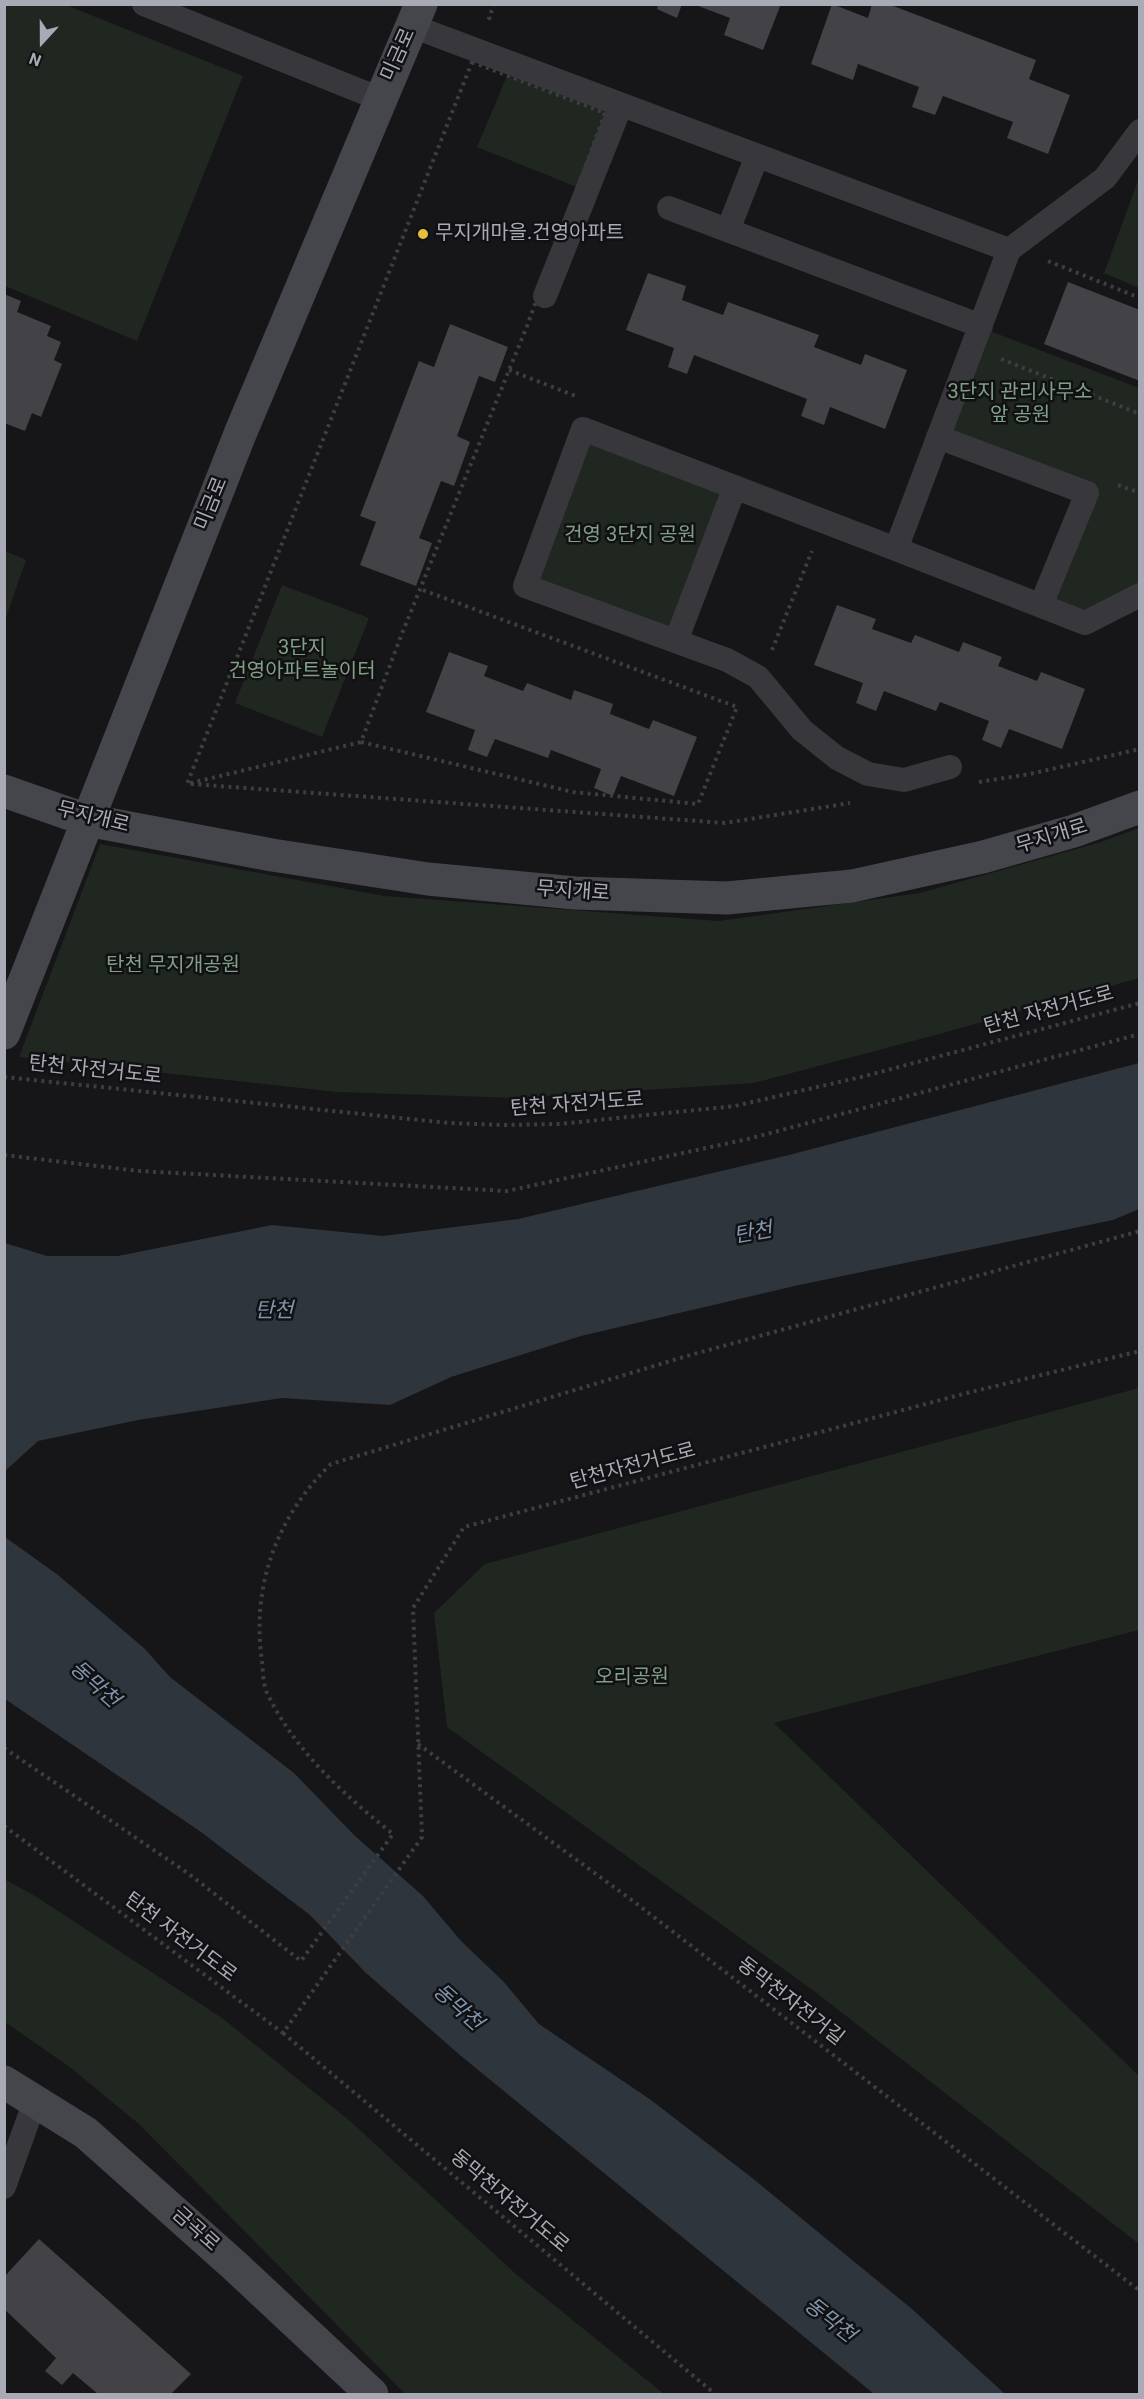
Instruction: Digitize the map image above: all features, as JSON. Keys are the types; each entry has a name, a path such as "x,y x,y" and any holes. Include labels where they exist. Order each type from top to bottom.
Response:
{"main road":[{"name":"미금로","path":"9,1020 240,434 416,15"},
{"name":"무지개로","path":"4,791 87,820 272,855 428,879 575,894 727,898 852,886 983,857 1074,831 1140,807"},
{"name":"금곡로","path":"4,2082 86,2133 235,2266 372,2394"}],"lane":[{"path":"144,4 380,99"},
{"path":"416,15 621,105 1009,250"},
{"path":"545,296 621,105"},
{"path":"896,549 1009,250 1105,178 1140,131"},
{"path":"728,230 757,156"},
{"path":"669,208 981,326"},
{"path":"950,767 904,780 868,774 837,758 802,730 758,677 727,660 525,586 583,429 1085,623 1140,596"},
{"path":"938,436 1087,494 1041,605"},
{"path":"676,641 735,487"},
{"path":"4,2187 35,2101"}],"path":[{"path":"187,784 472,62 605,113 509,370 361,742"},
{"path":"1042,258 1140,298"},
{"path":"997,358 1140,414"},
{"path":"509,370 585,400"},
{"path":"1107,481 1140,493"},
{"path":"769,656 811,551 822,555"},
{"path":"187,784 361,742 573,792 698,804 737,707 420,589"},
{"path":"971,784 1030,774 1140,749"},
{"path":"187,784 725,823 854,802"},
{"name":"탄천 자전거도로","path":"4,1077 449,1123 559,1124 735,1106 865,1076 1140,1003"},
{"path":"4,1155 139,1171 507,1191 748,1139 1140,1034"},
{"path":"4,1748 189,1874 301,1961 393,1834 345,1796 302,1747 266,1691 258,1632 265,1580 284,1522 308,1487 331,1464 687,1356 1140,1231"},
{"name":"탄천자전거도로","path":"283,2033 422,1837 413,1608 464,1527 967,1393 1140,1351"},
{"name":"동막천자전거길","path":"417,1743 633,1901 1140,2291"},
{"name":"탄천 자전거도로","path":"4,1826 283,2033"},
{"name":"동막천자전거도로","path":"283,2033 715,2394"}],"green space":[{"path":"4,5 66,5 243,76 137,341 5,286"},
{"path":"510,69 615,108 582,189 477,147"},
{"path":"1139,178 1139,288 1104,273"},
{"name":"3단지 관리사무소 앞 공원","path":"990,331 1139,388 1139,595 1085,623 1041,605 1087,494 938,437"},
{"name":"건영 3단지 공원","path":"587,435 729,489 672,635 534,583"},
{"path":"5,551 26,560 5,620"},
{"name":"3단지 건영아파트놀이터","path":"282,585 369,618 322,737 235,703"},
{"name":"탄천 무지개공원","path":"1139,828 1139,978 754,1083 519,1098 337,1092 19,1057 100,844 385,896 719,921 920,893 1101,842"},
{"name":"오리공원","path":"1139,1388 1139,1630 774,1723 1139,2076 1139,2244 814,1991 447,1727 434,1613 485,1564"},
{"path":"4,1879 35,1896 222,2018 350,2121 517,2275 664,2394 405,2394 139,2124 71,2068 5,2022"}],"water":[{"name":"탄천","path":"1139,1063 1139,1209 1113,1220 799,1285 581,1336 451,1377 390,1405 282,1398 138,1420 38,1441 5,1471 5,1243 47,1256 118,1256 272,1225 383,1236 518,1219 789,1155"},
{"name":"동막천","path":"5,1537 58,1575 144,1648 170,1677 294,1773 354,1835 423,1896 461,1941 503,1981 539,2024 651,2100 751,2177 912,2309 1005,2394 874,2394 461,2056 366,1973 310,1915 201,1832 5,1699"}],"building":[{"path":"658,4 682,4 677,18 657,9"},
{"path":"693,4 781,4 763,50 724,35 730,18"},
{"path":"832,4 868,18 872,4 888,4 1036,60 1029,79 1070,95 1048,154 1007,138 1013,122 943,96 935,115 912,107 919,87 858,64 853,80 811,64"},
{"path":"648,273 686,286 682,300 723,315 728,302 819,335 814,347 861,365 865,354 907,370 885,429 830,407 824,425 801,416 807,399 694,355 687,374 668,367 674,348 626,330"},
{"path":"1068,282 1140,310 1140,381 1044,344"},
{"path":"4,294 21,301 17,312 51,326 47,336 61,342 54,360 62,364 41,417 32,413 25,431 4,423"},
{"path":"450,324 508,347 495,382 479,376 457,436 470,442 454,486 441,481 419,538 432,543 416,586 360,565 376,522 360,516 419,361 434,367"},
{"path":"837,605 876,619 872,629 911,643 915,635 959,652 963,642 1002,657 998,666 1037,681 1041,672 1085,689 1062,749 1009,729 1001,748 982,740 989,721 940,702 936,711 884,691 876,711 856,703 863,683 814,665"},
{"path":"449,652 488,666 484,676 523,691 527,683 571,700 574,690 613,704 610,714 649,729 653,720 697,737 674,796 621,776 613,796 594,788 601,769 551,750 548,758 495,739 487,757 468,750 475,730 426,712"},
{"path":"39,2239 191,2374 171,2394 98,2394 73,2373 62,2385 45,2371 56,2358 4,2309 4,2277"}],"place":[{"name":"무지개마을.건영아파트","path":"423,234"}]}
